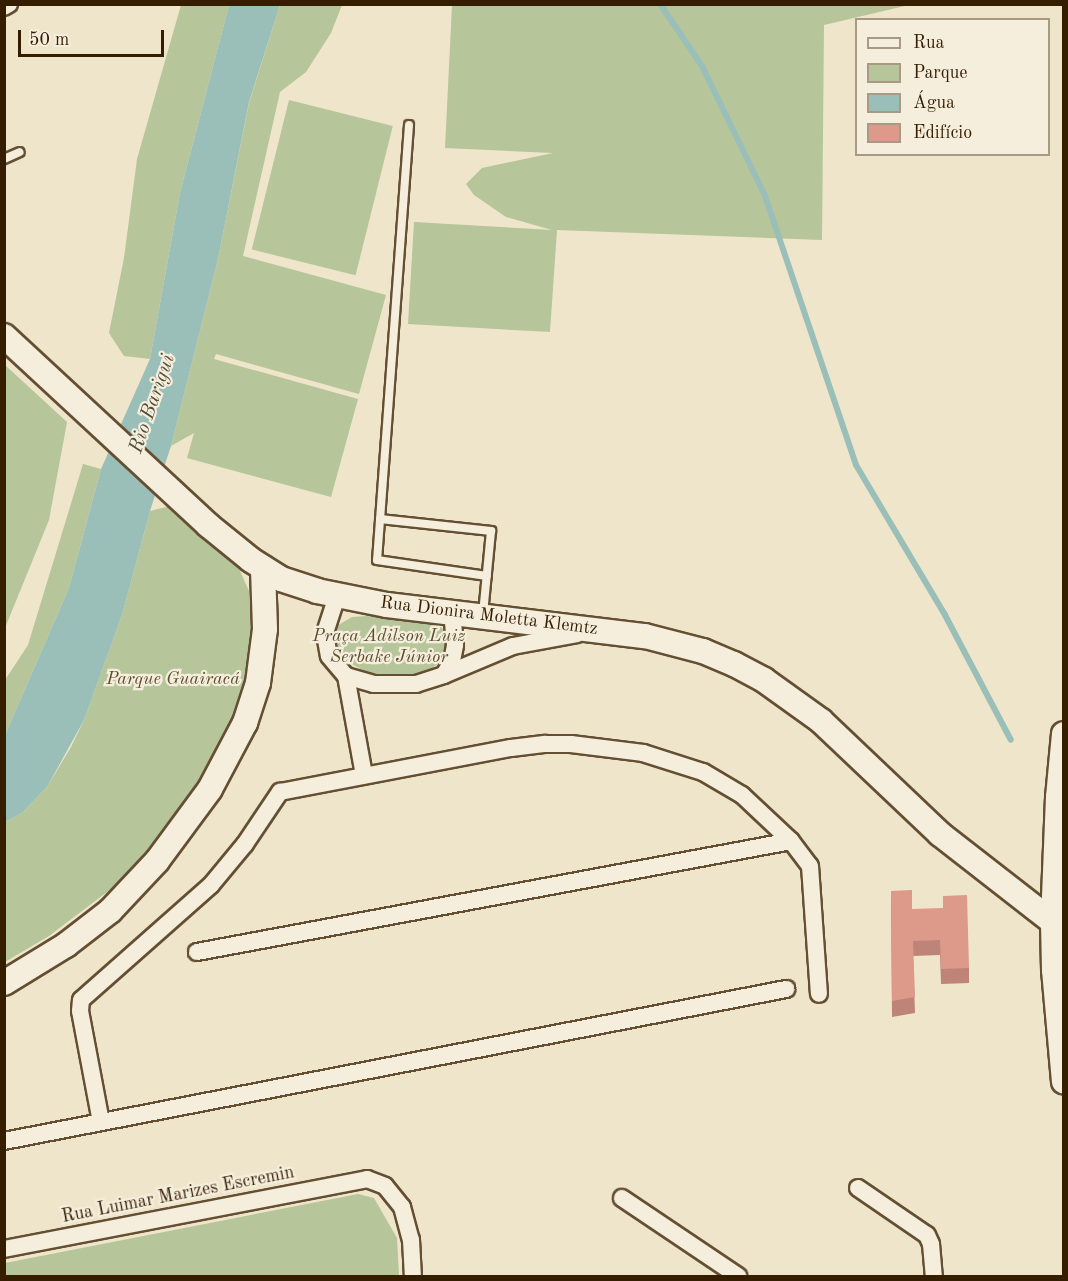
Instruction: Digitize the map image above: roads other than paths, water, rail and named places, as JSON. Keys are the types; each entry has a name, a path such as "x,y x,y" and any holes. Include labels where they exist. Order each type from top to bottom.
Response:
{"main road":[{"name":"Rua Dionira Moletta Klemtz","path":"4,336 181,501 263,568 298,586 337,596 452,613 608,630 674,642 703,651 764,680 821,722 940,834 1058,926"},
{"path":"4,983 66,945 118,903 157,861 210,789 245,723 258,682 265,629 263,568"},
{"path":"1064,734 1058,797 1058,926 1054,970 1064,1082"}],"street":[{"path":"4,7 9,4"},
{"path":"337,596 328,623 326,644 333,662 346,676 357,681 398,685 416,684 444,675 513,646 608,630"},
{"path":"444,675 452,661 455,645 452,613"},
{"path":"346,676 364,775"},
{"path":"101,1122 80,1011 81,1000 211,885 245,844 280,792 537,744 571,744 621,750 672,761 723,782 758,808 791,841 810,866 819,994"},
{"path":"197,952 791,841"},
{"path":"4,1141 786,989"},
{"name":"Rua Luimar Marizes Escremin","path":"4,1249 359,1179 377,1181 385,1186 402,1207 411,1240 413,1276"},
{"path":"858,1188 927,1234 931,1244 934,1276"},
{"path":"622,1198 738,1276"}],"lane":[{"path":"410,125 377,560 487,576"},
{"path":"4,159 20,152"},
{"path":"380,519 491,531 483,616"}],"water":[{"name":"Rio Barigui","path":"229,5 280,5 249,102 218,259 171,446 150,511 122,615 84,720 47,787 22,813 5,822 5,735 69,588 101,469 150,359 180,193"}],"waterway":[{"path":"660,4 702,66 765,196 856,465 945,615 1011,740"}],"park label":[{"name":"Praça Adilson Luiz Serbake Júnior","path":"389,647"},
{"name":"Parque Guairacá","path":"173,679"}]}
